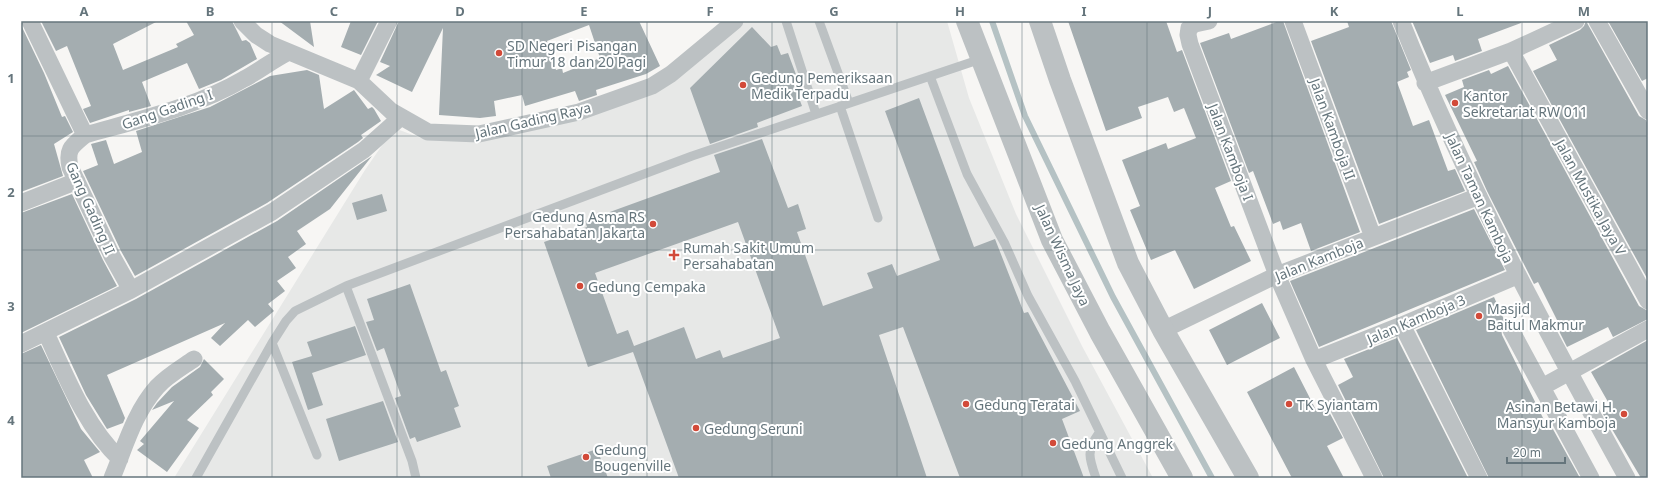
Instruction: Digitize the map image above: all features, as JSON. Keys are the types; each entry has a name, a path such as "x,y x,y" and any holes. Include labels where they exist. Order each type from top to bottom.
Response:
{"street":[{"path":"30,21 85,135"},
{"name":"Jalan Gading Raya","path":"242,21 265,41 359,81 391,111 428,132 479,134 579,112 643,90 661,81 735,21"},
{"path":"359,81 389,21"},
{"name":"Jalan Wisma Jaya","path":"967,21 1052,240 1100,332 1182,478"},
{"path":"1040,21 1060,80 1128,263 1163,330 1248,478"},
{"name":"Jalan Kamboja I","path":"1209,21 1195,24 1189,28 1188,35 1190,44 1277,275"},
{"name":"Jalan Kamboja II","path":"1294,21 1373,237"},
{"name":"Jalan Taman Kamboja","path":"1400,21 1425,82 1517,276 1626,478"},
{"path":"1425,82 1511,51 1576,21"},
{"path":"1596,21 1648,111"},
{"name":"Jalan Mustika Jaya V","path":"1511,51 1648,301"},
{"name":"Gang Gading I","path":"85,135 184,106 245,79 267,64 289,52"},
{"path":"21,344 131,290 272,212 364,150 401,117"},
{"name":"Gang Gading II","path":"85,135 70,149 67,156 112,256 131,290"},
{"path":"21,203 77,181"},
{"name":"Jalan Kamboja","path":"1163,330 1277,275 1479,196"},
{"path":"1277,275 1314,360 1374,478"},
{"name":"Jalan Kamboja 3","path":"1314,360 1402,325 1517,276"},
{"path":"1402,325 1479,478"},
{"path":"1542,387 1648,328"},
{"path":"1511,330 1591,478"},
{"path":"46,333 83,409 107,445 120,458"},
{"path":"112,478 135,419 148,398 167,378 194,359"}],"lane":[{"path":"786,21 816,114"},
{"path":"819,21 849,103"},
{"path":"196,478 272,343 295,311 346,286 692,156 981,59"},
{"path":"930,76 967,174 1005,244 1028,296 1075,381 1122,478"},
{"path":"840,106 878,218"},
{"path":"346,286 412,461 416,478"},
{"path":"272,343 317,455"},
{"path":"1096,478 1089,459 1089,451 1093,441 1099,433"}],"shaded area":[{"name":"Rumah Sakit Umum Persahabatan","path":"739,21 947,21 969,98 1016,214 1082,346 1153,478 174,478 365,170 394,128 421,138 508,136 656,87"}],"building":[{"path":"41,21 158,21 113,44 123,70 178,47 176,44 194,35 186,21 232,21 242,41 246,40 250,43 257,59 221,80 199,89 187,63 142,82 151,106 129,112 129,110 90,123 83,109 91,106 67,46 56,51"},
{"path":"279,21 310,21 314,47"},
{"path":"351,21 378,21 361,55 341,47"},
{"path":"399,21 639,21 660,66 646,74 596,90 597,95 579,101 575,91 525,106 522,95 494,101 496,116 480,118 439,115 443,28 412,92 376,75 390,66 380,62","holes":["589,25 600,58 563,73 562,68 556,70 547,41"]},
{"path":"1068,21 1166,21 1177,52 1182,50 1231,181 1215,188 1231,227 1234,226 1251,261 1194,289 1175,250 1151,260 1130,210 1140,206 1122,160 1166,143 1168,149 1196,138 1184,108 1174,112 1168,97 1138,107 1142,118 1106,131"},
{"path":"1279,21 1283,21 1360,232 1311,251 1301,223 1283,230 1280,221 1273,224 1253,171 1249,173 1200,43 1229,33 1231,39"},
{"path":"1347,21 1391,21 1411,70 1407,72 1409,77 1397,82 1413,126 1429,120 1448,171 1455,169 1465,191 1379,224 1311,41 1349,27"},
{"path":"1412,21 1521,21 1521,23 1478,39 1482,51 1455,61 1453,55 1430,63"},
{"path":"1586,21 1639,116 1646,120 1648,125 1648,280 1533,71 1557,60 1549,45 1580,30"},
{"path":"1608,21 1648,21 1648,78 1642,81"},
{"path":"21,25 44,73 62,117 65,116 73,132 54,144 63,176 21,192"},
{"name":"Gedung Pemeriksaan Medik Terpadu","path":"752,27 771,47 777,45 781,55 788,53 798,80 793,82 802,106 757,123 758,127 710,144 690,88"},
{"path":"1508,66 1639,306 1648,311 1648,319 1613,337 1608,327 1567,347 1555,323 1558,322 1538,282 1534,284 1487,191 1474,162 1477,161 1445,95 1464,87 1462,80 1489,70 1491,74"},
{"path":"307,70 319,75 324,109 354,90 368,109 372,107 374,109 381,121 361,135 363,138 358,142 267,203 135,276 121,251 83,171 98,165 91,144 106,140 114,164 142,152 136,131 210,107 270,76"},
{"path":"919,98 974,247 995,239 1024,313 1028,312 1080,411 1062,419 1084,478 960,478 903,327 879,335 927,478 679,478 633,352 588,367 544,242 587,227 585,221 720,172 714,155 762,139 788,208 798,204 806,229 797,232 823,306 873,288 867,273 892,264 897,276 940,260 885,111","holes":["738,222 780,338 723,358 720,350 696,359 684,327 634,346 628,330 617,334 595,273"]},
{"path":"372,156 330,209 297,231 306,244 288,257 296,268 277,281 285,291 268,304 274,311 255,327 248,320 220,346 211,338 225,323 107,375 125,418 123,423 107,429 86,395 59,337 136,299 277,221"},
{"path":"72,194 117,286 21,333 21,213"},
{"path":"382,194 387,211 357,220 352,203"},
{"path":"1474,209 1505,270 1319,347 1290,281"},
{"path":"410,284 441,372 446,370 459,406 454,408 461,427 417,442 415,437 410,439 395,398 401,396 384,348 377,351 366,322 374,320 367,299"},
{"path":"1494,297 1505,322 1501,329 1502,335 1546,424 1549,422 1580,478 1489,478 1416,330"},
{"path":"1262,303 1280,338 1227,365 1209,330"},
{"path":"355,326 366,355 312,373 323,405 308,410 292,362 312,356 307,342"},
{"path":"1397,338 1468,478 1384,478 1338,385 1353,377 1344,359"},
{"path":"1648,340 1648,478 1641,478 1603,414 1612,409 1591,372"},
{"path":"41,345 81,429 100,452 84,460 93,478 21,478 21,354"},
{"path":"204,359 224,379 211,392 213,395 187,420 199,428 167,472 137,450 144,444 140,441 174,401 152,410 157,403 172,387 200,367"},
{"path":"1294,367 1317,412 1327,408 1343,438 1327,446 1344,478 1292,478 1247,392"},
{"path":"383,401 398,442 339,461 326,419"},
{"name":"Gedung Bougenville","path":"597,449 608,478 551,478 547,466"}],"waterway":[{"path":"992,21 1025,116 1113,297 1212,478"}],"place":[{"name":"SD Negeri Pisangan Timur 18 dan 20 Pagi","path":"499,53"},
{"name":"Gedung Pemeriksaan Medik Terpadu","path":"743,85"},
{"name":"Kantor Sekretariat RW 011","path":"1455,103"},
{"name":"Gedung Asma RS Persahabatan Jakarta","path":"653,224"},
{"name":"Rumah Sakit Umum Persahabatan","path":"674,255"},
{"name":"Gedung Cempaka","path":"580,286"},
{"name":"Masjid Baitul Makmur","path":"1479,316"},
{"name":"Gedung Teratai","path":"966,404"},
{"name":"TK Syiantam","path":"1289,404"},
{"name":"Asinan Betawi H. Mansyur Kamboja","path":"1624,414"},
{"name":"Gedung Seruni","path":"696,428"},
{"name":"Gedung Anggrek","path":"1053,443"},
{"name":"Gedung Bougenville","path":"586,457"}]}
